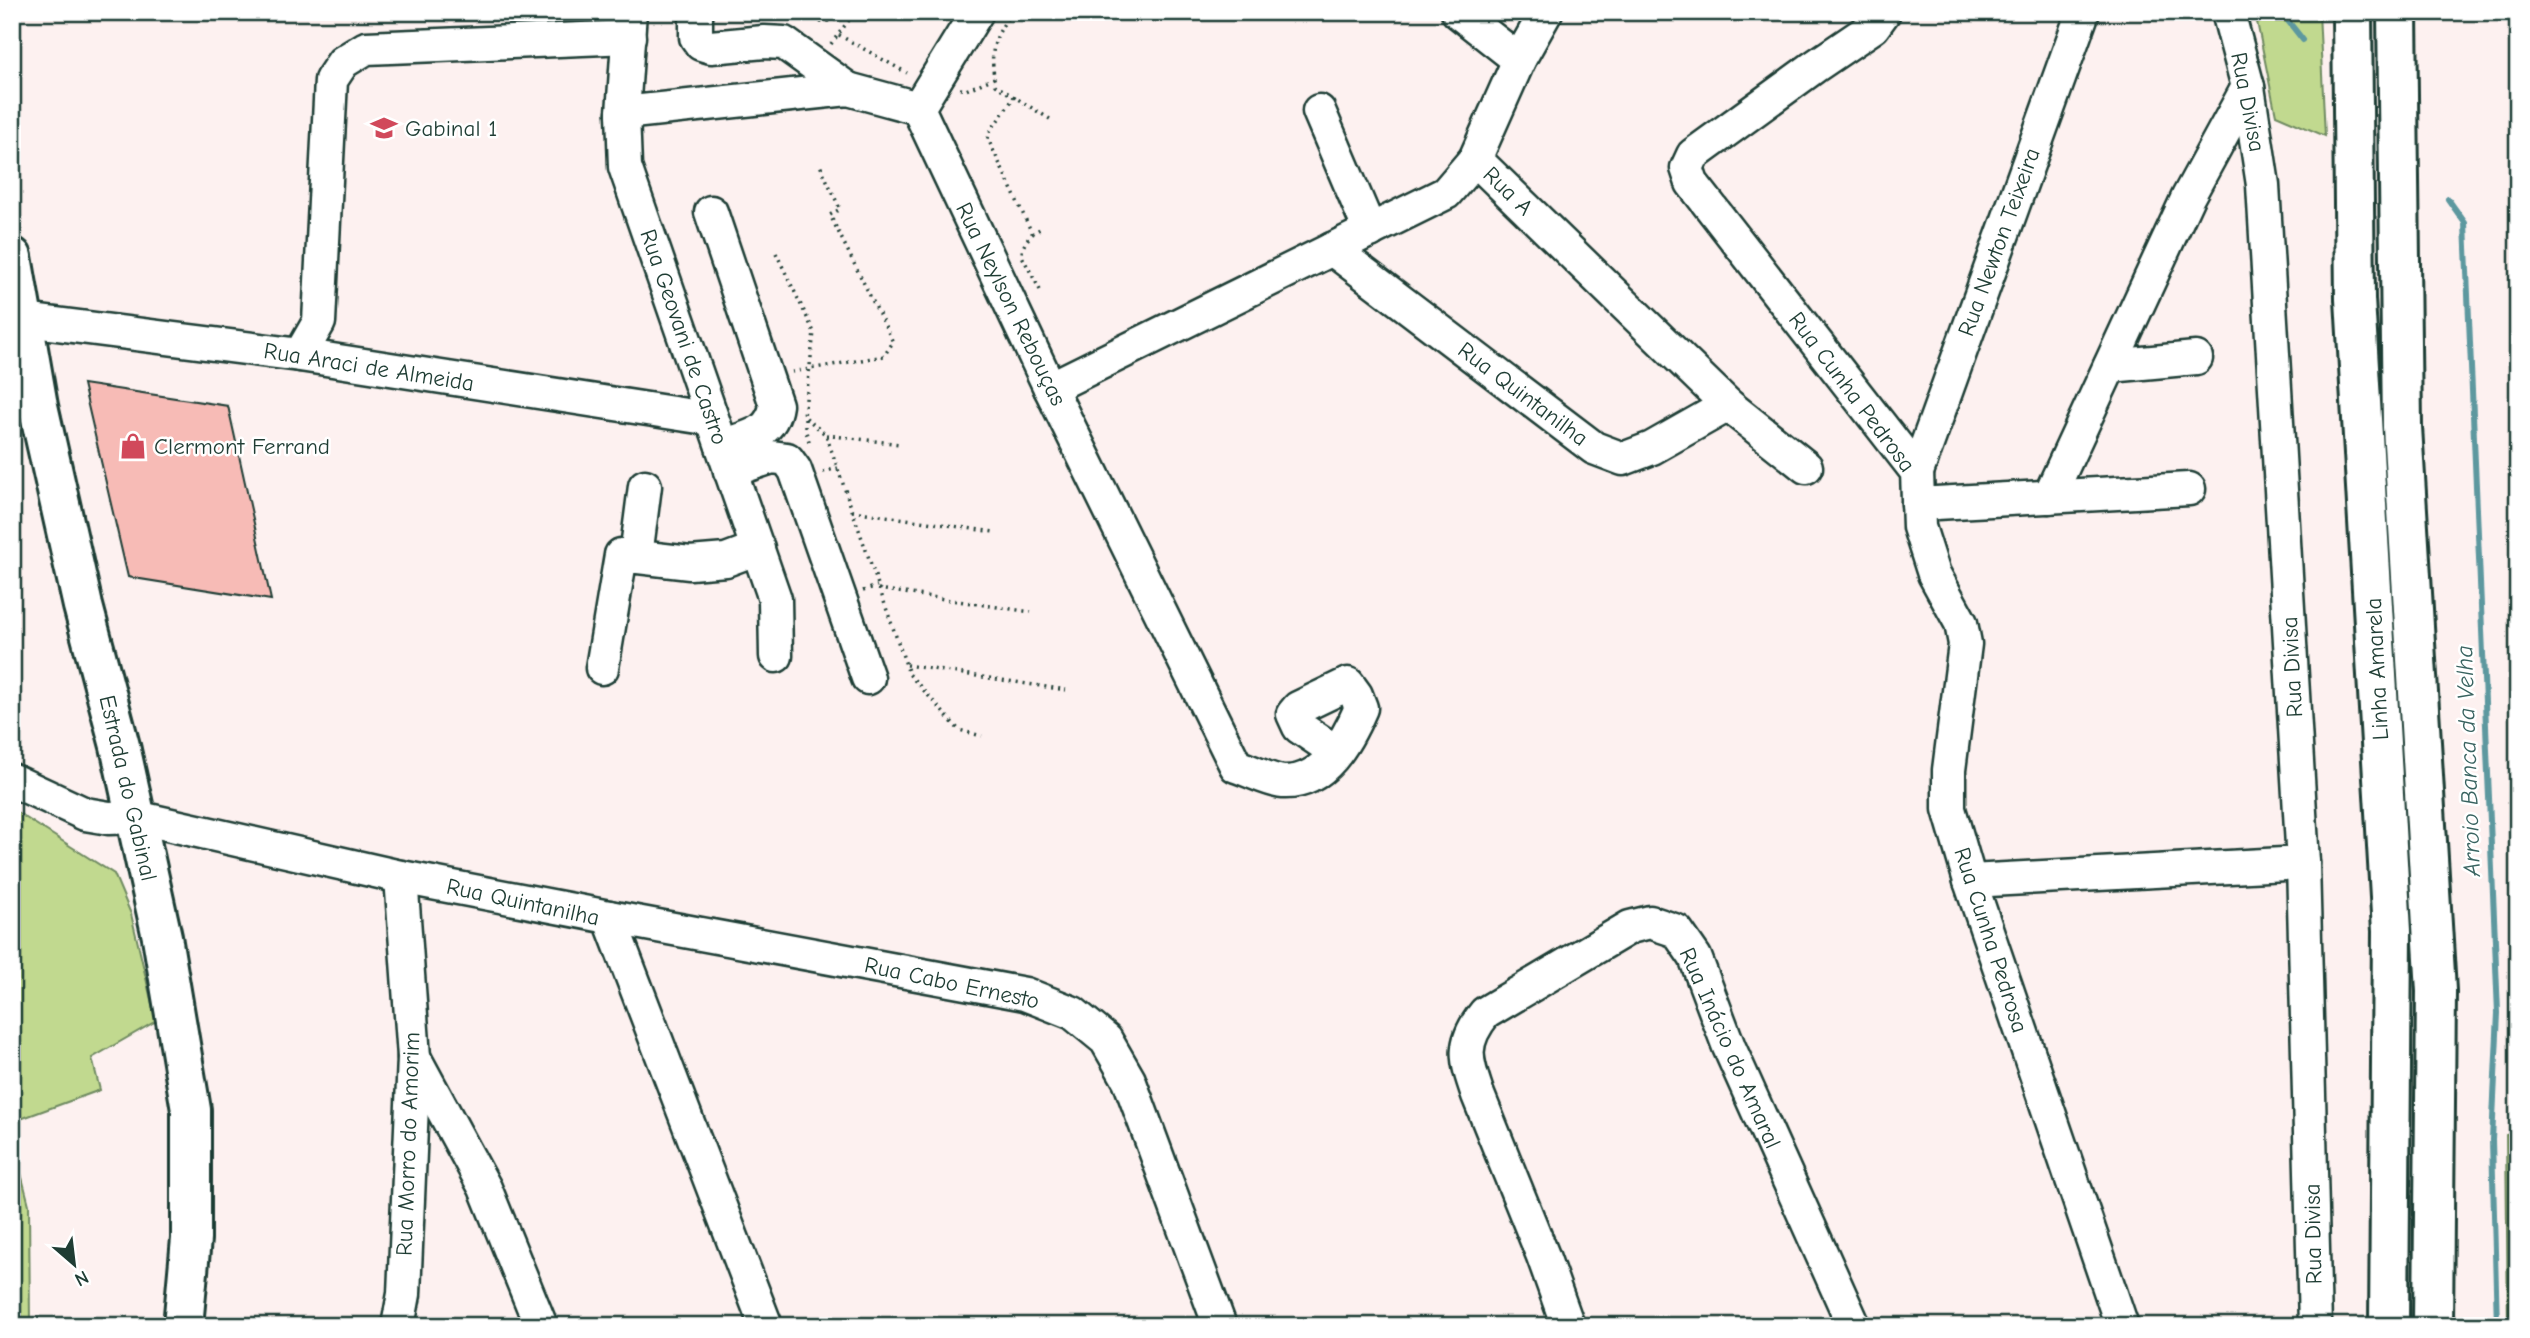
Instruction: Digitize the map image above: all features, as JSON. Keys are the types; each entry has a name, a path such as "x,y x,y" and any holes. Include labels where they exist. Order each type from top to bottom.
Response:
{"main road":[{"name":"Linha Amarela","path":"2352,12 2355,299 2392,931 2389,1326"},
{"name":"Linha Amarela","path":"2397,12 2402,427 2436,991 2433,1326"},
{"name":"Estrada do Gabinal","path":"12,257 38,406 83,606 114,719 162,937 191,1110 191,1238 183,1326"}],"street":[{"path":"696,12 696,37 701,44 711,47 784,43 848,89"},
{"path":"623,113 848,89 924,97 977,12"},
{"path":"1458,12 1518,60"},
{"path":"1475,159 1518,60 1546,12"},
{"name":"Rua Cunha Pedrosa","path":"1884,12 1874,27 1693,155 1687,168 1692,183 1917,472 1919,527 1930,562 1961,623 1965,644 1950,770 1949,809 1970,881 2122,1326"},
{"name":"Rua Newton Teixeira","path":"1917,472 2083,12"},
{"name":"Rua Divisa","path":"2228,12 2248,87 2263,185 2303,863 2315,1326"},
{"path":"300,355 318,322 331,80 343,62 366,48 629,25"},
{"name":"Rua Geovani de Castro","path":"629,25 623,113 625,167 775,599 776,656"},
{"path":"2049,497 2188,197 2248,87"},
{"name":"Rua Neylson Rebouças","path":"924,97 1050,388 1236,766 1282,782 1311,776 1336,752"},
{"path":"1319,111 1370,231"},
{"name":"Rua A","path":"1050,388 1446,193 1475,159 1728,405 1805,467"},
{"path":"711,212 776,405 774,419 762,431 722,445"},
{"name":"Rua Quintanilha","path":"1332,249 1594,447 1623,459 1652,448 1728,405"},
{"name":"Rua Araci de Almeida","path":"25,320 344,362 722,445"},
{"path":"318,322 344,362"},
{"path":"2110,366 2196,358"},
{"path":"722,445 787,459 795,470 868,678"},
{"path":"636,556 645,486"},
{"path":"1918,504 2189,489"},
{"path":"602,668 621,555 690,564 726,560 758,548"},
{"name":"Rua Quintanilha","path":"12,780 85,814 109,818 136,817 401,877 608,917 766,1326"},
{"path":"1970,881 2303,863"},
{"name":"Rua Morro do Amorim","path":"398,1326 404,1294 414,1057 401,877"},
{"name":"Rua Cabo Ernesto","path":"608,917 1025,994 1073,1013 1106,1040 1129,1080 1220,1326"},
{"name":"Rua Inácio do Amaral","path":"1568,1326 1543,1256 1478,1095 1466,1048 1472,1029 1485,1013 1630,927 1650,922 1677,930 1695,957 1729,1047 1854,1326"},
{"path":"414,1057 485,1188 541,1326"}],"path":[{"path":"810,12 821,22 854,14 930,16"},
{"path":"1011,12 994,40 991,66 995,85 1054,121"},
{"path":"814,64 854,14"},
{"path":"839,35 924,97"},
{"path":"1015,96 989,133 988,139 1032,233"},
{"path":"782,375 884,356 893,342 830,215 840,209 820,165"},
{"path":"1040,229 1032,233 1021,251 1040,290"},
{"path":"776,253 814,332 804,416 826,435 909,674 959,730 982,736"},
{"path":"826,435 900,444"},
{"path":"852,511 995,532"},
{"path":"878,589 1031,612"},
{"path":"906,666 1066,690"}],"green space":[{"path":"2255,12 2319,12 2325,136 2276,115"},
{"path":"12,809 114,874 131,914 156,1021 92,1058 100,1090 12,1122"},
{"path":"2518,1132 2518,1326 2508,1326 2506,1135"},
{"path":"12,1138 29,1205 30,1326 12,1326"}],"building":[{"path":"83,384 228,406 271,600 128,577"}],"waterway":[{"name":"Arroio Banca da Velha","path":"2281,12 2303,40"},
{"name":"Arroio Banca da Velha","path":"2448,199 2465,223 2498,1013 2492,1140 2497,1326"}],"place":[{"name":"Gabinal 1","path":"384,128"},
{"name":"Clermont Ferrand","path":"133,446"}]}
